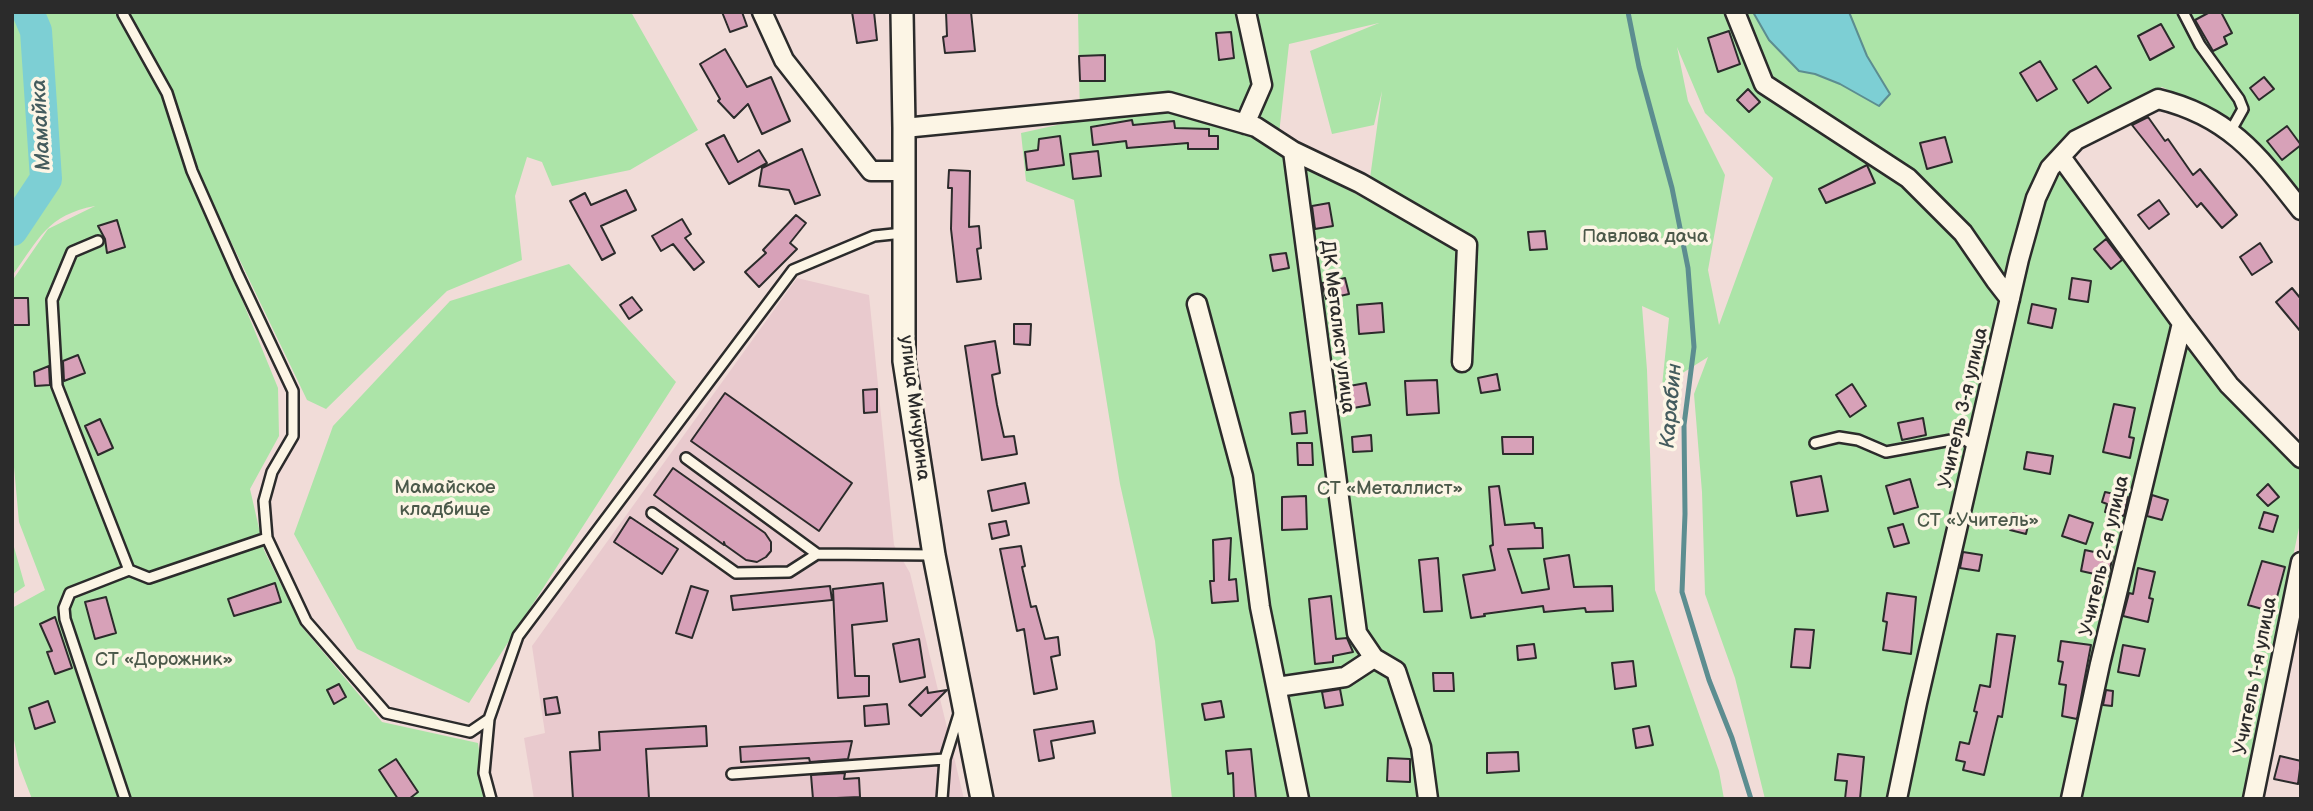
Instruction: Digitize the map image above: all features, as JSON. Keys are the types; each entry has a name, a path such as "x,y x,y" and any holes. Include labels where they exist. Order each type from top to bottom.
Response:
{"street":[{"path":"762,12 784,60 871,171 904,171"},
{"name":"улица Мичурина","path":"902,12 904,361 934,555 982,799"},
{"path":"1245,124 1262,85 1246,12"},
{"path":"1735,12 1765,84 1908,178 1963,233 2010,299"},
{"name":"Учитель 3-я улица","path":"1897,799 2010,299 2036,198 2050,169 2076,140 2158,99 2187,106 2230,132 2264,163 2301,210"},
{"path":"904,128 1168,102 1256,127 1293,151 1360,183 1467,245 1462,362"},
{"name":"ДК Металист улица","path":"1293,151 1357,633 1374,658 1396,671 1421,747 1428,799"},
{"path":"2061,157 2230,385 2301,458"},
{"path":"1197,304 1243,476 1260,607 1299,799"},
{"name":"Учитель 2-я улица","path":"2071,799 2100,664 2182,323"},
{"name":"Учитель 1-я улица","path":"2253,799 2301,562"},
{"path":"1277,687 1345,677 1374,658"}],"lane":[{"path":"2183,12 2200,46 2239,99 2243,109 2230,132"},
{"path":"123,14 167,93 192,171 293,391 293,436 272,471 264,501 267,538 306,621 386,713 470,732 489,719"},
{"path":"491,799 484,773 489,719 518,636 793,270 874,236 903,233"},
{"path":"99,241 72,252 52,300 57,386 129,570"},
{"path":"1815,443 1839,437 1858,440 1886,452 1962,438 1976,447"},
{"path":"686,458 817,554"},
{"path":"652,513 736,573 789,572 817,554 934,555"},
{"path":"125,799 64,608 70,593 129,570 149,578 267,538"},
{"path":"942,799 945,759 964,699"},
{"path":"732,774 945,759"}],"shaded area":[{"path":"797,278 869,295 894,545 910,573 964,799 534,799 524,738 545,733 532,646"}],"green space":[{"name":"СТ «Дорожник»","path":"12,12 631,12 698,130 630,170 552,186 542,162 527,157 515,196 522,260 447,291 326,409 307,400 196,169 190,172 278,388 279,436 250,489 264,550 302,627 382,722 478,743 486,799 32,799 19,765 12,730 12,608 45,590 19,522 12,445 12,281 48,229 95,206 79,210 55,222 46,230 37,240 12,276"},
{"path":"1078,12 2301,12 2301,204 2244,134 2216,113 2162,87 2082,128 2090,141 2058,169 2118,242 2233,399 2301,468 2301,518 2243,799 1765,799 1735,678 1705,594 1702,492 1694,394 1708,357 1662,386 1669,318 1642,306 1655,590 1719,771 1724,799 1172,799 1155,641 1120,484 1074,200 1026,181 1021,133 1080,120","holes":["1379,23 1310,51 1332,134 1374,125 1382,91 1367,200 1277,152 1289,44","1677,47 1705,113 1773,178 1719,325 1708,270 1725,175 1688,101"]},
{"name":"Мамайское кладбище","path":"569,264 676,382 469,703 357,649 294,534 333,426 450,301"},
{"path":"12,540 25,586 12,595"}],"water":[{"path":"1753,12 1849,12 1867,56 1890,94 1879,106 1840,84 1799,71 1769,40"}],"building":[{"path":"722,12 742,12 747,26 730,32"},
{"path":"852,12 874,12 877,40 857,43"},
{"path":"946,12 971,12 975,51 945,53 943,37 947,36"},
{"path":"2210,12 2221,12 2232,33 2224,37 2227,44 2213,51 2195,20"},
{"path":"2161,24 2174,47 2150,60 2138,36"},
{"path":"1729,31 1740,64 1718,72 1708,38"},
{"path":"1231,32 1234,58 1219,60 1216,33"},
{"path":"725,49 747,87 771,77 790,121 762,134 748,104 734,118 718,101 720,99 700,64"},
{"path":"1105,55 1105,81 1080,81 1079,56"},
{"path":"2040,61 2057,89 2037,101 2020,73"},
{"path":"2096,66 2111,88 2088,103 2073,80"},
{"path":"2264,77 2274,89 2259,100 2250,88"},
{"path":"1748,89 1760,102 1749,112 1737,100"},
{"path":"2148,117 2165,141 2168,139 2193,175 2200,169 2237,215 2222,228 2201,203 2197,207 2132,125"},
{"path":"1132,120 1133,125 1174,121 1175,128 1209,129 1209,136 1218,136 1218,149 1188,149 1188,143 1127,148 1126,141 1093,145 1091,127"},
{"path":"2287,126 2301,145 2282,160 2267,141"},
{"path":"724,135 738,162 759,150 767,163 729,184 706,144"},
{"path":"1060,136 1064,165 1027,170 1025,152 1038,150 1039,139"},
{"path":"1945,137 1952,162 1927,169 1920,143"},
{"path":"802,149 820,195 795,204 789,190 759,186 762,168"},
{"path":"1098,151 1101,176 1073,179 1070,154"},
{"path":"1867,165 1875,183 1826,203 1819,189"},
{"path":"949,170 970,171 969,227 979,226 981,248 977,249 981,279 957,282 951,229 952,188 948,188"},
{"path":"626,190 636,210 601,226 615,253 602,260 570,201 585,193 591,205"},
{"path":"2159,200 2169,214 2149,229 2138,215"},
{"path":"1329,203 1333,226 1315,229 1312,206"},
{"path":"796,215 806,223 790,243 797,249 759,287 745,272 766,253 763,250"},
{"path":"682,219 691,234 685,238 704,262 694,270 673,244 661,251 652,236"},
{"path":"117,220 125,247 107,253 105,239 98,226"},
{"path":"1545,231 1547,249 1530,250 1528,232"},
{"path":"2106,239 2122,260 2111,269 2094,249"},
{"path":"2260,243 2272,262 2252,275 2240,257"},
{"path":"1286,253 1289,268 1273,271 1270,255"},
{"path":"1345,278 1349,294 1326,299 1322,283"},
{"path":"2072,278 2091,281 2088,302 2069,299"},
{"path":"2292,288 2301,299 2301,332 2276,302"},
{"path":"632,297 642,310 629,319 620,305"},
{"path":"12,298 28,298 29,325 12,325"},
{"path":"1382,303 1384,332 1359,334 1357,305"},
{"path":"2032,304 2056,309 2052,328 2028,323"},
{"path":"1014,324 1031,324 1030,345 1014,344"},
{"path":"995,341 1000,373 992,375 997,405 1004,437 1014,436 1017,454 982,460 965,346"},
{"path":"78,355 85,373 64,381 63,361"},
{"path":"49,366 50,385 35,386 34,372"},
{"path":"1497,374 1500,390 1481,393 1478,378"},
{"path":"1437,380 1439,413 1407,415 1405,381"},
{"path":"1366,383 1370,405 1348,409 1344,387"},
{"path":"1852,384 1866,406 1850,417 1836,395"},
{"path":"877,389 877,412 864,413 863,390"},
{"path":"725,393 852,483 819,531 691,441"},
{"path":"2114,404 2135,408 2129,437 2134,438 2130,458 2103,452"},
{"path":"1305,411 1307,433 1292,434 1290,413"},
{"path":"1923,418 1926,435 1902,440 1898,423"},
{"path":"100,419 113,448 98,455 85,426"},
{"path":"1371,435 1372,451 1353,452 1352,437"},
{"path":"1502,437 1533,437 1533,454 1503,454"},
{"path":"1297,443 1312,443 1313,465 1298,465"},
{"path":"2027,452 2053,456 2050,474 2024,469"},
{"path":"673,468 765,533 771,542 771,551 766,557 757,562 746,560 654,495"},
{"path":"1821,476 1828,511 1797,516 1791,482"},
{"path":"1910,479 1918,507 1894,514 1886,486"},
{"path":"1025,483 1029,503 992,511 988,491"},
{"path":"2268,484 2279,497 2268,506 2257,495"},
{"path":"1499,486 1505,525 1534,523 1535,528 1542,528 1543,548 1508,549 1522,593 1549,589 1544,559 1569,555 1574,587 1612,586 1613,611 1586,612 1585,608 1544,612 1543,606 1471,618 1463,575 1495,570 1490,546 1493,545 1489,487"},
{"path":"2105,492 2128,497 2124,516 2105,512 2107,504 2102,502"},
{"path":"2152,495 2168,500 2162,520 2147,516"},
{"path":"1306,496 1307,529 1282,530 1282,497"},
{"path":"2264,512 2278,516 2273,532 2259,528"},
{"path":"2013,513 2030,517 2026,534 2010,530"},
{"path":"2069,515 2093,523 2086,544 2062,536"},
{"path":"630,517 678,549 662,574 614,542"},
{"path":"1006,521 1009,535 992,539 989,524"},
{"path":"1903,524 1909,543 1894,547 1888,528"},
{"path":"1231,538 1229,580 1236,579 1238,601 1212,603 1210,581 1214,581 1213,540"},
{"path":"1021,546 1025,566 1022,567 1031,607 1036,606 1045,639 1058,637 1060,655 1051,657 1057,689 1034,694 1024,629 1017,631 1000,549"},
{"path":"2085,550 2113,556 2108,577 2081,571"},
{"path":"1963,552 1982,555 1979,571 1960,568"},
{"path":"1438,558 1442,611 1424,612 1419,560"},
{"path":"2262,561 2285,567 2273,612 2248,605"},
{"path":"2138,568 2155,572 2149,598 2153,599 2148,622 2123,616 2129,593 2133,594"},
{"path":"275,583 281,602 234,616 228,599"},
{"path":"883,583 887,621 852,625 855,676 869,676 869,696 838,698 833,589"},
{"path":"691,586 708,591 692,638 676,633"},
{"path":"830,586 832,600 733,610 731,596"},
{"path":"1887,593 1916,597 1911,654 1883,650"},
{"path":"1331,596 1336,639 1347,638 1353,652 1333,656 1333,662 1315,664 1309,599"},
{"path":"106,597 116,633 95,639 85,602"},
{"path":"55,617 72,668 55,674 47,652 52,651 40,624"},
{"path":"1795,629 1814,630 1810,668 1791,667"},
{"path":"1997,634 2015,636 2002,717 1998,716 1984,775 1963,770 1965,762 1956,760 1960,742 1969,744 1980,685 1990,687"},
{"path":"919,639 925,677 900,682 893,644"},
{"path":"2061,641 2091,645 2077,719 2062,716 2066,685 2059,684 2063,662 2058,661"},
{"path":"1534,644 1536,658 1518,660 1517,646"},
{"path":"2123,645 2145,649 2139,676 2118,672"},
{"path":"1633,661 1636,686 1615,689 1612,663"},
{"path":"1433,673 1453,673 1454,691 1434,691"},
{"path":"339,684 346,697 334,704 327,690"},
{"path":"927,687 928,693 947,690 921,716 909,705"},
{"path":"1340,689 1343,705 1325,708 1322,692"},
{"path":"2106,690 2113,691 2112,706 2103,705"},
{"path":"557,697 560,713 546,715 544,699"},
{"path":"48,701 55,722 35,729 29,708"},
{"path":"1221,701 1224,717 1205,720 1202,704"},
{"path":"887,704 889,724 865,726 864,706"},
{"path":"1093,721 1095,733 1051,741 1054,758 1039,761 1034,730"},
{"path":"706,726 707,746 646,749 649,799 573,799 570,752 600,750 599,732"},
{"path":"1649,726 1653,745 1636,748 1633,729"},
{"path":"852,741 848,759 741,762 740,747"},
{"path":"1251,749 1256,799 1234,799 1233,773 1228,774 1226,751"},
{"path":"1518,752 1519,771 1487,773 1487,753"},
{"path":"1838,754 1864,757 1860,799 1845,799 1847,781 1835,780"},
{"path":"2280,756 2301,761 2298,784 2274,779"},
{"path":"1388,758 1410,759 1410,782 1387,781"},
{"path":"396,759 418,792 409,799 398,799 379,770"},
{"path":"845,773 844,779 859,778 860,797 813,799 811,775"}],"waterway":[{"name":"Мамайка","path":"12,230 46,179 36,31 28,12"},
{"name":"Карабин","path":"1628,12 1639,67 1672,188 1688,268 1694,347 1684,425 1682,592 1709,680 1732,738 1751,799"}],"park label":[{"name":"Павлова дача","path":"1645,237"},
{"name":"СТ «Металлист»","path":"1390,489"},
{"name":"СТ «Учитель»","path":"1978,521"}]}
